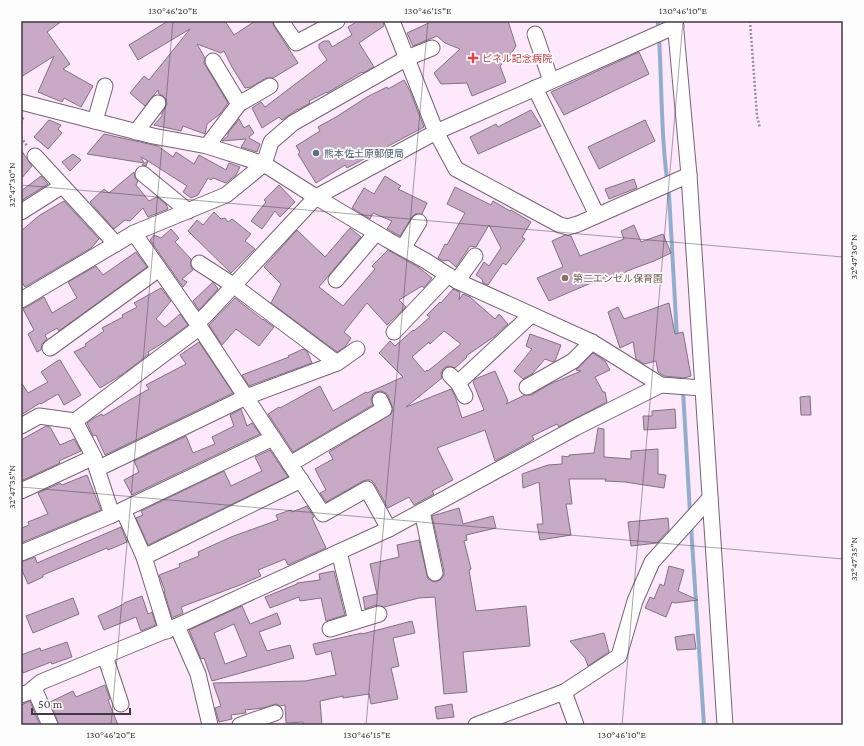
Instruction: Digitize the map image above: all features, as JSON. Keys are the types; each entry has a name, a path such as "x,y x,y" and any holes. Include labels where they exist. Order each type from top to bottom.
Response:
{"street":[{"path":"281,21 296,43 337,21"},
{"path":"392,21 436,132 456,169 560,225 568,227 578,224 689,175"},
{"path":"21,426 39,416 75,421 198,325 233,285 316,197 436,132 676,23 689,175 725,725"},
{"path":"535,34 551,81"},
{"path":"21,300 134,233 226,195 264,164 271,142 293,123 407,58 432,48"},
{"path":"213,61 239,104"},
{"path":"95,121 105,86"},
{"path":"207,146 239,104 270,86"},
{"path":"535,88 598,215"},
{"path":"21,102 136,132 207,146 264,164 316,197 453,278 592,342 661,385 702,388"},
{"path":"136,132 158,103"},
{"path":"35,156 116,244"},
{"path":"144,174 188,211"},
{"path":"21,212 62,186"},
{"path":"403,248 419,222"},
{"path":"134,233 198,325 323,514 367,489 389,528"},
{"path":"336,280 376,233"},
{"path":"394,332 475,256"},
{"path":"198,263 233,285 337,363"},
{"path":"50,348 159,269"},
{"path":"458,385 531,315"},
{"path":"527,387 573,361 592,342"},
{"path":"21,491 96,463 246,398 337,363 357,349"},
{"path":"50,725 26,690 41,682 172,628 389,528 575,428 661,385"},
{"path":"290,464 384,409 380,400"},
{"path":"75,421 96,463 117,512 144,557 172,628 198,674 210,725"},
{"path":"21,553 117,512 273,438"},
{"path":"144,557 301,480"},
{"path":"476,725 564,692 619,656 635,601 652,562 710,498"},
{"path":"422,511 435,573"},
{"path":"339,552 356,621"},
{"path":"330,629 379,614"},
{"path":"105,656 121,704"},
{"path":"564,692 576,725"},
{"path":"240,725 275,713"}],"path":[{"path":"750,21 757,116 760,128"}],"building":[{"path":"21,21 62,21 47,32 70,64 63,69 93,86 81,107 64,98 62,102 38,92 54,56 21,77"},
{"path":"168,21 225,21 234,35 255,21 272,21 298,63 273,78 266,78 251,87 245,88 224,51 221,53 197,44 205,58 204,63 228,103 220,114 207,124 205,134 183,126 181,131 154,125 162,116 167,104 166,99 159,94 158,90 145,106 130,93 144,76 149,80 190,29 138,60 129,45"},
{"path":"358,21 383,21 384,26 359,43 374,67 363,73 362,72 327,93 309,101 310,103 282,120 279,117 262,128 252,108 261,102 265,107 327,60 319,48 319,44 324,41 329,41 332,47 352,35 348,27"},
{"path":"433,21 508,21 516,46 509,57 500,66 506,82 472,96 467,83 441,84 434,73 460,49 445,43 437,36 413,46 407,33"},
{"path":"639,52 649,74 564,115 551,92"},
{"path":"404,80 410,91 424,127 347,168 345,165 316,183 298,154 300,152 296,146 320,131 318,127 367,97 387,87 388,89"},
{"path":"531,110 541,126 478,154 470,137 496,124 498,127"},
{"path":"239,119 244,128 249,125 254,133 249,138 260,144 257,152 241,147 246,139 222,141 228,136 228,133"},
{"path":"49,120 61,125 58,129 62,133 48,149 34,137"},
{"path":"645,120 655,141 599,169 588,147"},
{"path":"104,134 158,146 173,157 176,152 194,164 199,155 226,170 229,163 240,167 236,175 226,183 213,178 211,180 208,178 198,195 191,198 183,192 187,186 141,157 144,163 87,154"},
{"path":"21,150 32,166 21,179"},
{"path":"73,154 81,160 70,171 62,162"},
{"path":"148,161 146,166 142,165"},
{"path":"134,172 135,178 138,181 136,185 149,201 157,197 166,204 168,209 148,217 143,208 130,221 125,220 114,229 90,202 104,189 109,193"},
{"path":"41,176 48,184 21,201 21,191"},
{"path":"385,176 401,186 398,189 427,203 422,214 415,214 412,217 400,236 387,229 392,221 373,213 370,219 352,208 364,188 374,194"},
{"path":"634,179 637,188 609,199 605,189"},
{"path":"279,185 295,202 280,217 275,211 262,229 251,221 266,202 264,200"},
{"path":"455,187 491,205 493,201 531,222 522,237 525,239 506,265 503,263 488,285 483,283 482,279 476,275 484,262 489,266 501,248 489,225 476,247 470,246 456,267 448,260 443,261 438,258 445,244 447,245 465,213 447,204"},
{"path":"64,201 99,239 91,248 25,287 21,281 21,231 40,215"},
{"path":"214,212 221,219 225,218 228,222 232,219 251,234 245,241 255,249 231,273 188,231 197,220 203,225"},
{"path":"634,225 641,242 663,234 671,253 627,271 622,275 620,274 605,282 591,283 549,301 537,278 563,267 552,241 565,235 571,236 580,256 624,239 621,231"},
{"path":"350,228 361,237 319,287 343,306 375,269 372,266 388,250 418,267 432,278 424,288 422,286 399,300 406,307 387,325 367,303 344,332 351,338 345,347 337,352 271,303 281,284 264,267 297,230 325,257"},
{"path":"171,229 179,238 175,242 191,259 191,267 193,270 182,279 187,282 183,287 150,240 154,235 161,238"},
{"path":"136,252 147,267 59,331 57,328 45,335 47,339 42,344 41,350 37,352 28,334 34,330 23,309 44,297 52,313 77,298 68,282 96,266 103,275"},
{"path":"213,282 218,289 199,310 193,301"},
{"path":"161,288 171,301 156,319 165,327 180,314 188,325 148,352 149,354 123,374 100,388 74,352 86,346 85,344 104,331 102,328 123,317 122,315 137,307 134,303"},
{"path":"453,289 460,292 459,300 463,294 470,297 495,319 499,314 508,324 495,336 466,356 467,357 455,368 448,366 444,368 441,373 442,378 406,407 451,389 455,396 462,418 484,410 473,382 475,379 495,371 508,401 506,404 525,395 531,395 548,385 581,371 576,370 593,353 605,361 610,370 595,377 603,392 605,392 607,402 559,427 557,424 532,436 534,439 530,442 495,461 485,430 437,448 453,480 432,491 434,494 414,505 409,497 388,508 371,480 363,481 326,502 320,493 326,490 315,469 333,459 329,452 391,414 393,410 388,396 386,393 381,391 376,392 373,394 371,399 373,405 293,452 268,414 320,386 333,411 366,392 367,393 403,377 379,353 390,341 395,346 413,330 414,331 430,317 427,315 440,302 441,303","holes":["444,331 461,344 425,372 412,357 429,342 430,344"]},
{"path":"235,298 274,327 259,346 236,329 222,345 209,325"},
{"path":"669,303 675,334 683,332 691,376 684,378 664,376 658,372 656,361 644,364 636,359 633,342 620,348 608,312 618,307 624,319"},
{"path":"530,334 561,345 555,361 553,362 545,359 532,374 523,379 514,371 532,349 526,346"},
{"path":"199,342 233,393 105,455 96,435 93,436 87,423 102,414 103,416 149,389 146,385 186,364 180,355"},
{"path":"303,349 307,351 312,363 249,386 242,375 289,357 288,356"},
{"path":"60,360 81,395 64,405 58,394 21,415 21,382 28,393 48,382 41,372"},
{"path":"810,396 811,415 801,415 800,397"},
{"path":"241,409 247,426 252,423 260,434 132,495 124,480 139,472 134,461 186,436 193,453 215,444 212,437 234,426 230,415"},
{"path":"675,409 676,428 644,430 643,416 652,416 652,411"},
{"path":"46,426 50,427 60,445 74,439 81,451 59,461 60,463 21,481 21,440"},
{"path":"598,428 604,429 604,457 631,459 631,451 658,449 658,474 666,475 664,488 625,482 605,481 606,479 569,479 572,504 566,504 571,535 540,540 537,524 543,524 539,482 523,488 522,474 548,465 562,464 562,456 569,457 569,455 594,453"},
{"path":"270,450 288,477 148,545 136,518 143,515 141,511 224,471 231,486 262,471 255,457"},
{"path":"87,475 101,510 21,543 21,526 22,528 29,525 28,522 48,514 38,493 60,483 62,485"},
{"path":"307,506 314,517 312,518 326,548 288,565 285,559 258,570 261,576 181,607 183,613 172,618 159,575 180,567 179,564 199,556 198,552 231,537 278,520 276,515 291,510 292,512"},
{"path":"459,508 463,524 493,516 496,528 466,535 467,540 464,541 471,569 469,570 476,611 526,606 530,646 463,652 467,692 444,694 435,597 419,598 384,607 376,605 365,609 363,597 377,594 370,564 399,557 397,545 419,540 428,579 436,582 441,579 444,575 444,571 432,516"},
{"path":"668,518 669,530 657,543 631,546 628,522"},
{"path":"121,527 127,542 108,550 107,548 43,575 43,577 28,584 21,568 21,562 35,557 37,563"},
{"path":"669,566 684,570 678,591 698,600 675,603 672,602 666,617 645,608 650,597 654,599 660,584 664,586"},
{"path":"334,571 345,615 326,621 321,598 300,601 299,597 270,608 265,597 297,583 320,580 319,574"},
{"path":"142,596 148,614 152,612 156,625 141,631 136,617 104,630 98,616"},
{"path":"73,598 79,614 33,633 26,616"},
{"path":"242,606 250,624 277,613 281,624 259,632 267,651 290,645 294,658 212,681 204,658 201,659 189,630","holes":["234,624 247,656 225,664 214,633"]},
{"path":"412,621 415,633 393,638 399,666 391,668 398,699 371,704 369,694 343,698 343,696 320,701 322,725 303,725 303,722 286,723 285,705 280,706 276,704 263,708 245,710 246,713 231,715 232,719 219,722 215,708 221,706 213,683 305,681 336,675 331,651 316,655 313,644 362,634"},
{"path":"604,633 609,652 588,666 585,658 570,641"},
{"path":"694,634 696,649 677,650 675,637"},
{"path":"67,642 72,657 52,664 51,662 23,673 21,667 21,655 40,648 41,651"},
{"path":"105,685 110,699 108,700 118,725 59,725 50,702 73,691 76,697"},
{"path":"30,701 40,725 21,725 21,705"},
{"path":"452,704 454,717 437,719 435,707"}],"waterway":[{"path":"658,21 658,30"},
{"path":"659,37 663,135 669,194 677,338"},
{"path":"683,390 690,513"},
{"path":"691,526 704,725"}],"place":[{"name":"ピネル記念病院","path":"473,58"},
{"name":"熊本佐土原郵便局","path":"316,153"},
{"name":"第二エンゼル保育園","path":"565,278"}]}
